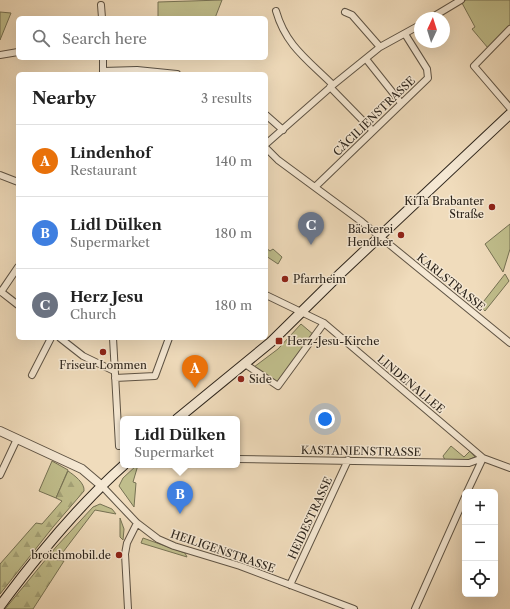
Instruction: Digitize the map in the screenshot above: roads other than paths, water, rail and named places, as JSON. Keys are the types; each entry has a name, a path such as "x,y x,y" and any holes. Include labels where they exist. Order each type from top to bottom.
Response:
{"main road":[{"path":"181,416 271,342 380,236 510,114"},
{"path":"0,606 51,541 121,468"}],"street":[{"path":"441,12 461,0"},
{"path":"101,6 102,16"},
{"path":"276,11 281,27 290,42 373,131"},
{"path":"345,12 352,15 380,47"},
{"path":"268,142 332,86 380,47 414,29"},
{"path":"510,29 474,66 510,108"},
{"name":"CÄCILIENSTRASSE","path":"315,188 428,78 427,69 405,34"},
{"path":"0,55 16,52"},
{"path":"366,59 401,103"},
{"path":"103,60 103,72 137,70 156,72"},
{"path":"268,117 283,130"},
{"name":"KARLSTRASSE","path":"268,150 278,160 380,236 510,343"},
{"path":"0,175 16,181"},
{"path":"16,270 1,292 16,303"},
{"name":"LINDENALLEE","path":"268,295 324,323 483,458 510,468"},
{"path":"245,364 278,386 324,323"},
{"path":"32,375 50,340"},
{"path":"63,340 83,356 115,374 155,376 168,340"},
{"path":"113,340 119,446"},
{"path":"0,431 82,468 102,486"},
{"path":"0,475 17,439"},
{"path":"468,489 483,458"},
{"name":"KASTANIENSTRASSE","path":"240,459 469,463 483,458"},
{"name":"HEIDESTRASSE","path":"290,585 348,460"},
{"name":"HEILIGENSTRASSE","path":"102,486 137,523 158,539 174,546 240,566 354,609"},
{"path":"415,609 462,504"},
{"path":"128,609 127,543 137,523"}],"place":[{"name":"KiTa Brabanter Straße","path":"492,207"},
{"name":"Bäckerei Hendker","path":"401,235"},
{"name":"Herz Jesu","path":"311,245"},
{"name":"Pfarrheim","path":"285,279"},
{"name":"Herz-Jesu-Kirche","path":"279,341"},
{"name":"Friseur Lommen","path":"103,352"},
{"name":"Side","path":"241,379"},
{"name":"Lindenhof","path":"195,388"},
{"name":"Lidl Dülken","path":"180,514"},
{"name":"broichmobil.de","path":"119,555"}]}
